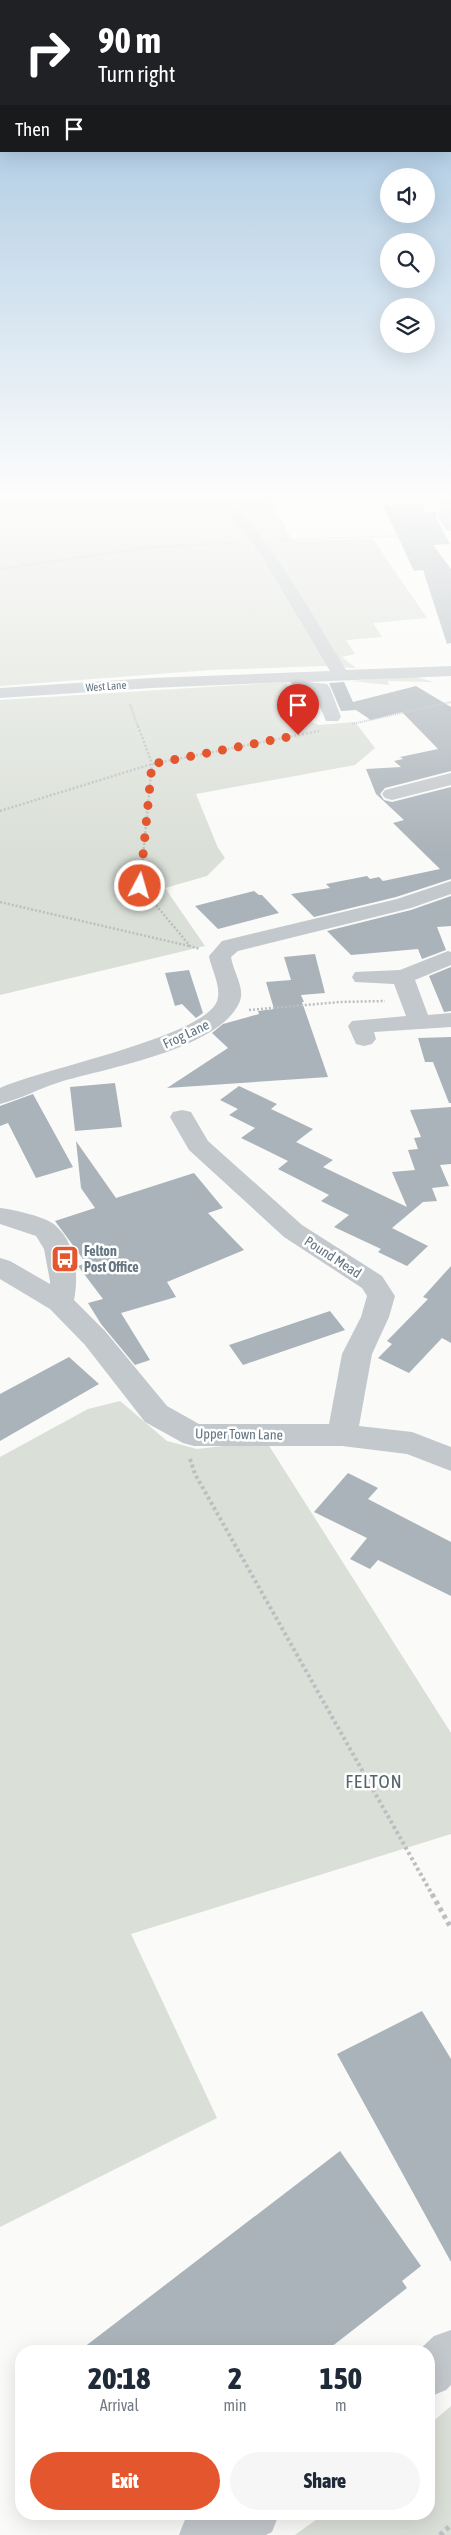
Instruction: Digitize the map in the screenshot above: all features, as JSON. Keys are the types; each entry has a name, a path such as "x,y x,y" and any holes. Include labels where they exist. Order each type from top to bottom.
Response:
{"street":[{"path":"308,617 341,675"},
{"path":"433,666 451,686"},
{"name":"West Lane","path":"0,693 122,685 378,673 433,666 451,671"},
{"path":"297,677 302,689 321,688 335,724"},
{"path":"392,794 451,779"},
{"path":"220,956 230,946 404,904 451,887"},
{"name":"Frog Lane","path":"0,1096 66,1072 157,1047 198,1030 219,1018 230,1001 228,987 221,970 220,956"},
{"path":"363,978 402,977 448,958"},
{"path":"402,977 415,1010"},
{"path":"369,1032 415,1010 451,1020"},
{"name":"Pound Mead","path":"182,1117 198,1145 293,1231 372,1282 381,1296 375,1316 356,1354 342,1435"},
{"path":"0,1216 9,1217 45,1230 58,1249 64,1281 60,1302"},
{"name":"Upper Town Lane","path":"0,1267 60,1302 95,1338 156,1414 194,1435 342,1435 412,1443 451,1460"},
{"path":"435,2368 451,2353"},
{"path":"204,2535 244,2520"}],"path":[{"path":"122,685 152,764 140,886 190,946"},
{"path":"0,811 152,764 335,724 451,702"},
{"path":"0,902 190,946 220,956"},
{"path":"223,1012 340,1002 415,1010"},
{"path":"194,1435 185,1446 195,1474 451,1928"},
{"path":"440,2535 451,2526"}],"shaded area":[{"path":"0,617 427,618 373,623 382,637 346,640 355,654 342,657 356,668 322,666 211,670 0,686"},
{"path":"413,676 434,682 388,681 389,685 351,681"},
{"path":"286,682 300,717 319,725 355,722 375,748 355,765 196,794 218,848 225,858 207,876 165,888 205,946 0,995 0,700"},
{"path":"120,1401 167,1441 197,1449 266,1441 451,1733 451,1834 131,1934 217,2118 0,2227 0,1457 88,1409"},
{"path":"451,2406 451,2535 295,2535 316,2520 435,2520 435,2420"}],"building":[{"path":"438,617 451,617 451,643 447,644"},
{"path":"344,682 353,702 416,686 451,707 451,771 385,788 380,794 384,800 392,802 451,787 451,879 396,897 314,917 291,894 330,888 326,884 367,876 370,879 379,877 383,881 440,869 393,823 404,820 376,794 366,769 401,767 394,761 403,759 400,757 438,749 402,712 371,720 356,710 341,711 329,683"},
{"path":"254,891 262,895 279,913 218,929 195,906"},
{"path":"451,896 451,926 437,927 446,950 422,959 418,949 351,955 327,931 411,910"},
{"path":"315,954 325,993 301,995 328,1077 167,1088 228,1048 212,1033 223,1024 259,1014 258,1011 274,1009 266,982 291,980 284,957"},
{"path":"451,967 451,1011 444,1012 429,976"},
{"path":"189,970 203,1013 196,1018 182,1004 175,1006 165,973"},
{"path":"451,1037 451,1103 449,1103 433,1062 425,1062 418,1038"},
{"path":"115,1083 122,1127 75,1131 70,1087"},
{"path":"239,1086 277,1104 271,1109 313,1129 296,1142 333,1160 323,1167 407,1207 392,1172 415,1170 408,1150 418,1149 414,1138 421,1137 410,1110 451,1107 451,1164 440,1165 449,1186 432,1188 437,1201 423,1202 392,1228 428,1246 407,1266 378,1252 381,1249 334,1227 349,1215 321,1201 329,1195 278,1169 288,1161 241,1138 255,1128 229,1115 238,1109 220,1100"},
{"path":"33,1094 73,1167 36,1178 8,1123 0,1126 0,1106"},
{"path":"76,1141 116,1198 194,1173 223,1208 208,1213 244,1250 167,1282 176,1297 121,1313 150,1360 135,1365 101,1324 88,1303 103,1299 78,1266 86,1263 55,1221 95,1208 81,1188"},
{"path":"451,1266 451,1343 442,1338 409,1373 378,1358 392,1344 387,1341 428,1299 423,1297"},
{"path":"330,1311 345,1330 243,1365 229,1345"},
{"path":"69,1357 99,1384 0,1441 0,1394"},
{"path":"348,1473 378,1488 368,1499 451,1542 451,1596 378,1560 370,1569 350,1559 367,1538 314,1512"},
{"path":"422,2011 451,2059 451,2262 337,2054"},
{"path":"340,2151 421,2266 402,2281 407,2288 334,2345 87,2345"}],"place":[{"name":"Felton Post Office","path":"65,1259"}],"district":[{"name":"FELTON","path":"374,1781"}],"route":[{"path":"140,886 152,764 298,735"}]}
